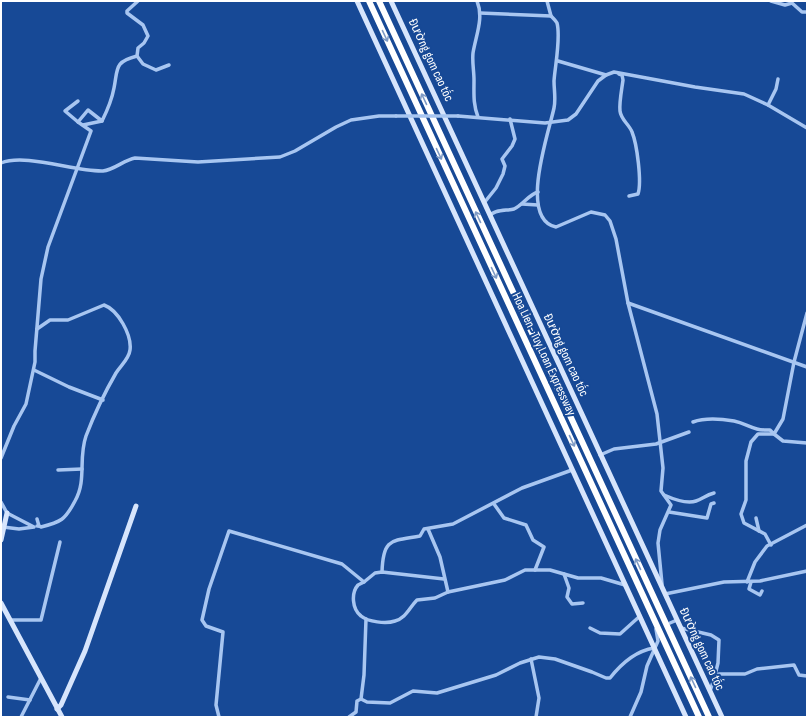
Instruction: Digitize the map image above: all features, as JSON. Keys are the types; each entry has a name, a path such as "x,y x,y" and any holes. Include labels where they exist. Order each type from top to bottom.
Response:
{"highway":[{"name":"Hoa Lien- Tuy Loan Expressway","path":"369,1 699,717"},
{"name":"Hoa Lien- Tuy Loan Expressway","path":"379,1 709,717"}],"main road":[{"path":"357,1 686,717"},
{"name":"Đường gom cao tốc","path":"391,1 722,717"},
{"path":"58,709 62,705 86,651 136,506"},
{"path":"1,540 6,513"},
{"path":"1,604 62,717"}],"street":[{"path":"138,1 127,11 127,13 143,25 148,36 144,43 138,48 137,56 142,64 156,70 169,65"},
{"path":"477,1 480,13 480,23 472,61 474,80 473,104 478,117"},
{"path":"547,1 551,16 557,23 558,61 554,81 554,106 538,175 538,205 547,222 556,227 566,224 588,213 598,212 608,217 616,239 628,303 657,414 663,468 661,491 671,505 660,530 658,542 662,588"},
{"path":"771,1 785,5 791,2 802,12 807,12"},
{"path":"480,13 551,16"},
{"path":"102,121 114,88 117,68 124,60 137,56"},
{"path":"558,61 606,74 614,72 695,88 744,94 768,105 807,128"},
{"path":"614,72 622,75 620,111 623,120 632,130 640,174 638,194 629,196"},
{"path":"1,163 6,161 25,161 104,171 127,160 135,158 198,162 280,157 295,151 351,120 379,116 458,116 549,123 568,120 573,117 589,92 606,74"},
{"path":"768,105 776,90 778,79"},
{"path":"1,458 14,426 26,404 34,370 41,279 48,248 79,168 91,131 64,110 78,101"},
{"path":"78,122 88,110 102,121"},
{"path":"484,203 501,181 505,170 502,159 512,146 515,139 510,119"},
{"path":"83,125 102,121"},
{"path":"490,216 494,212 514,209 530,196 538,192"},
{"path":"522,204 538,205"},
{"path":"628,303 807,367"},
{"path":"3,527 19,529 41,527 61,521 80,491 83,479 83,445 117,372 127,359 130,351 130,341 127,334 115,312 108,306 100,305 68,320 50,320 37,329"},
{"path":"774,434 783,419 794,362 807,313"},
{"path":"34,370 68,388 103,400"},
{"path":"693,422 700,419 733,421 758,430 770,430 783,441 807,444"},
{"path":"600,455 614,449 641,447 689,432"},
{"path":"771,545 765,534 744,523 741,514 746,500 746,461 751,442 758,434 774,434"},
{"path":"58,470 82,469"},
{"path":"382,572 383,554 388,545 410,536 420,536 423,534 423,529 453,524 494,504 522,488 572,470"},
{"path":"663,495 697,501 703,496 714,493"},
{"path":"1,502 6,513 34,527"},
{"path":"494,504 504,518 526,525 533,540 544,547 534,570"},
{"path":"669,512 707,518 712,504 705,504"},
{"path":"756,518 759,531"},
{"path":"37,519 39,526"},
{"path":"762,591 760,595 750,589 749,582 758,558 767,546 807,525"},
{"path":"428,529 440,557 448,592"},
{"path":"220,717 216,705 223,632 206,626 202,620 209,589 229,531 342,564 364,582"},
{"path":"10,620 41,620 60,542"},
{"path":"444,579 382,572 375,573 355,588 354,600 357,612 366,619 385,622 395,621 404,617 417,600 435,598 448,592 505,580 525,570 549,569 578,578 602,578 626,586"},
{"path":"665,594 724,582 749,582 807,570"},
{"path":"564,574 569,588 567,597 572,604 582,603"},
{"path":"590,628 600,633 620,634 640,616"},
{"path":"361,699 364,676 366,619"},
{"path":"670,623 677,620"},
{"path":"681,628 696,633 711,635 719,640 718,662 710,691"},
{"path":"630,717 641,692 647,666 658,641 656,629"},
{"path":"688,644 696,633"},
{"path":"361,699 367,702 390,703 413,691 437,693 496,675 531,659 545,657 555,659 606,678 610,678 619,666 637,653 654,648"},
{"path":"531,659 539,698 536,717"},
{"path":"715,676 723,674 745,674 757,669 794,664 799,675 807,677"},
{"path":"21,717 41,678"},
{"path":"8,697 30,700"},
{"path":"349,717 356,712 356,701 361,699"}]}
